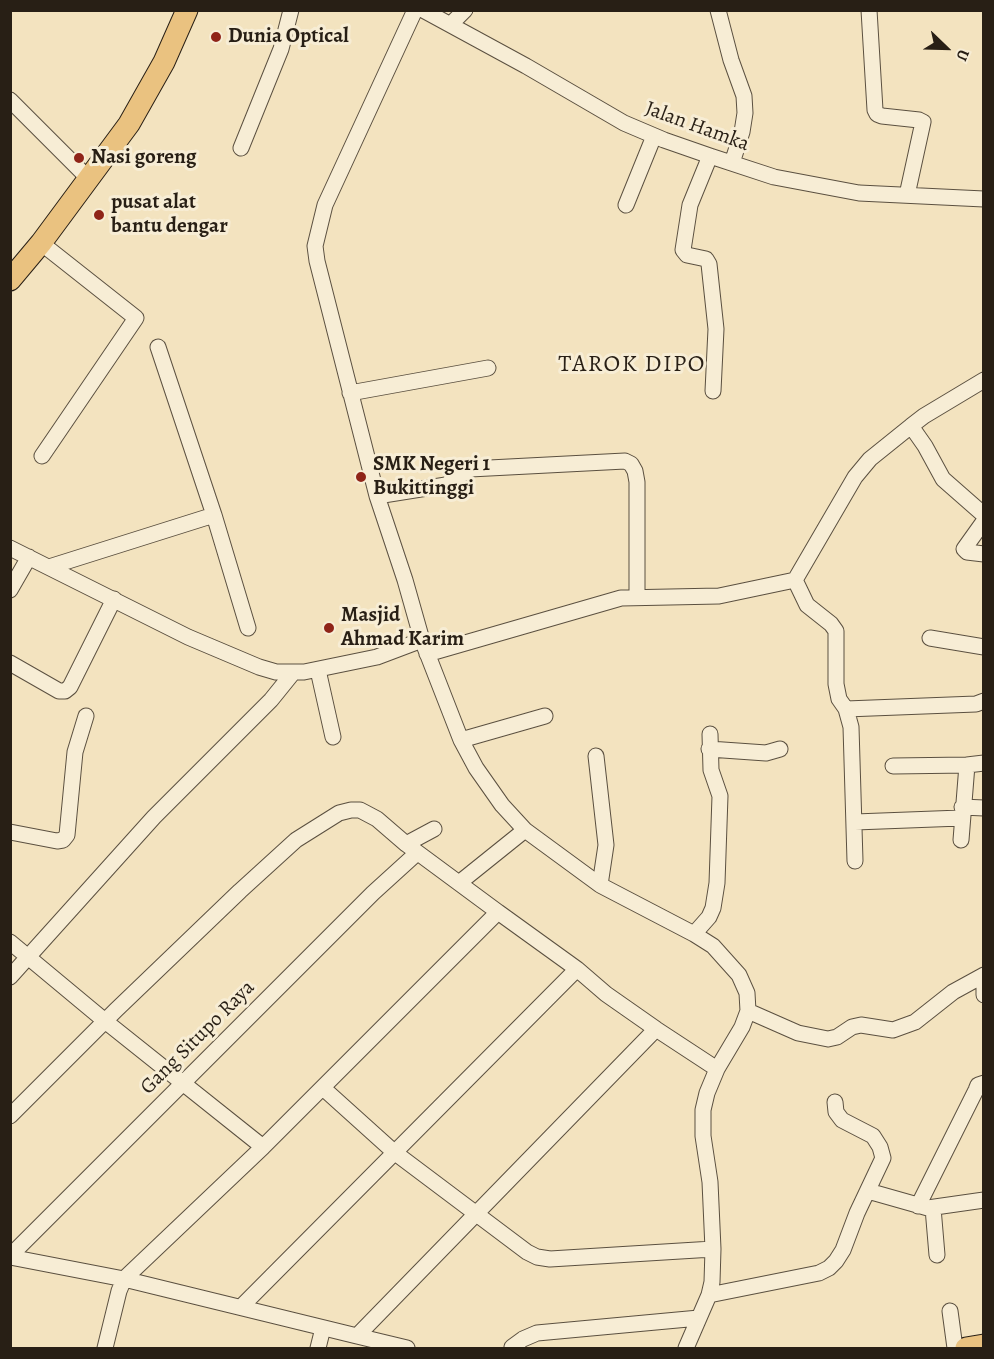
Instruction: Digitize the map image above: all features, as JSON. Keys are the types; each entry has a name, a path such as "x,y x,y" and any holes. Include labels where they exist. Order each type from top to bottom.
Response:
{"highway":[{"path":"10,280 41,243 129,124 149,91 187,10"},
{"path":"966,1348 984,1345"}],"street":[{"path":"241,148 281,50 291,10"},
{"path":"415,10 325,205 315,246 317,261 377,496 424,647 461,740 486,784 525,830 600,885 713,945 739,975 747,993 748,1011 742,1027 717,1069 707,1093 704,1110 703,1136 710,1182 712,1282 709,1295 686,1348"},
{"name":"Jalan Hamka","path":"423,10 624,123 710,156 774,177 859,193 984,199"},
{"path":"451,24 465,10"},
{"path":"718,10 731,60 744,96 745,113 742,132 732,163"},
{"path":"869,10 875,110 882,116 923,122 908,195"},
{"path":"10,100 89,179"},
{"path":"626,205 654,136"},
{"path":"710,156 690,205 683,250 687,255 706,259 710,264 716,330 713,391"},
{"path":"41,243 136,318 42,456"},
{"path":"158,347 214,515 248,628"},
{"path":"350,393 488,368"},
{"path":"10,548 188,637 259,667 292,674 318,670 554,618 609,600 637,597 719,596 795,580 855,477 870,459 924,416 984,380"},
{"path":"910,426 925,446 943,479 984,515"},
{"path":"377,496 446,485 470,469 625,461 631,464 636,471 637,482 637,597"},
{"path":"49,567 214,515"},
{"path":"984,521 964,549 967,552 984,554"},
{"path":"10,590 29,557"},
{"path":"795,580 807,605 831,624 836,631 839,699 846,710 851,727 855,861"},
{"path":"10,663 59,690 65,691 70,687 114,599"},
{"path":"930,638 984,647"},
{"path":"318,670 333,737"},
{"path":"10,976 154,817 271,700 292,674"},
{"path":"846,710 984,701"},
{"path":"10,832 57,841 63,840 67,835 75,752 86,716"},
{"path":"461,740 545,716"},
{"path":"694,934 709,917 717,883 720,796 711,770 710,742 766,753 780,749"},
{"path":"596,756 606,845 600,885"},
{"path":"893,766 984,763"},
{"path":"961,840 967,765"},
{"path":"855,822 962,813 984,808"},
{"path":"10,1116 105,1021 296,840 339,813 351,810 360,810 377,819 412,848 577,969 606,994 717,1069"},
{"name":"Gang Situpo Raya","path":"10,1256 374,893 412,848 434,829"},
{"path":"459,883 525,830"},
{"path":"105,1348 119,1291 124,1280 263,1147 498,912"},
{"path":"10,942 263,1147"},
{"path":"241,1307 577,969"},
{"path":"748,1011 798,1034 828,1039 861,1025 893,1030 915,1022 952,992 984,975"},
{"path":"984,986 984,995"},
{"path":"357,1336 656,1029"},
{"path":"937,1255 925,1207 978,1085 984,1083"},
{"path":"322,1088 394,1152 527,1252 550,1259 713,1249"},
{"path":"709,1295 819,1273 829,1268 843,1250 857,1213 881,1163 883,1153 873,1136 842,1120 836,1112 835,1102"},
{"path":"868,1191 925,1207 984,1200"},
{"name":"Gang Situpo Raya","path":"10,1256 241,1307 407,1348"},
{"path":"950,1311 955,1348"},
{"path":"512,1347 537,1333 699,1318"},
{"path":"318,1348 323,1328"}],"place":[{"name":"Dunia Optical","path":"216,37"},
{"name":"Nasi goreng","path":"79,158"},
{"name":"pusat alat bantu dengar","path":"99,215"},
{"name":"SMK Negeri 1 Bukittinggi","path":"361,477"},
{"name":"Masjid Ahmad Karim","path":"329,628"}],"district":[{"name":"TAROK DIPO","path":"632,365"}]}
